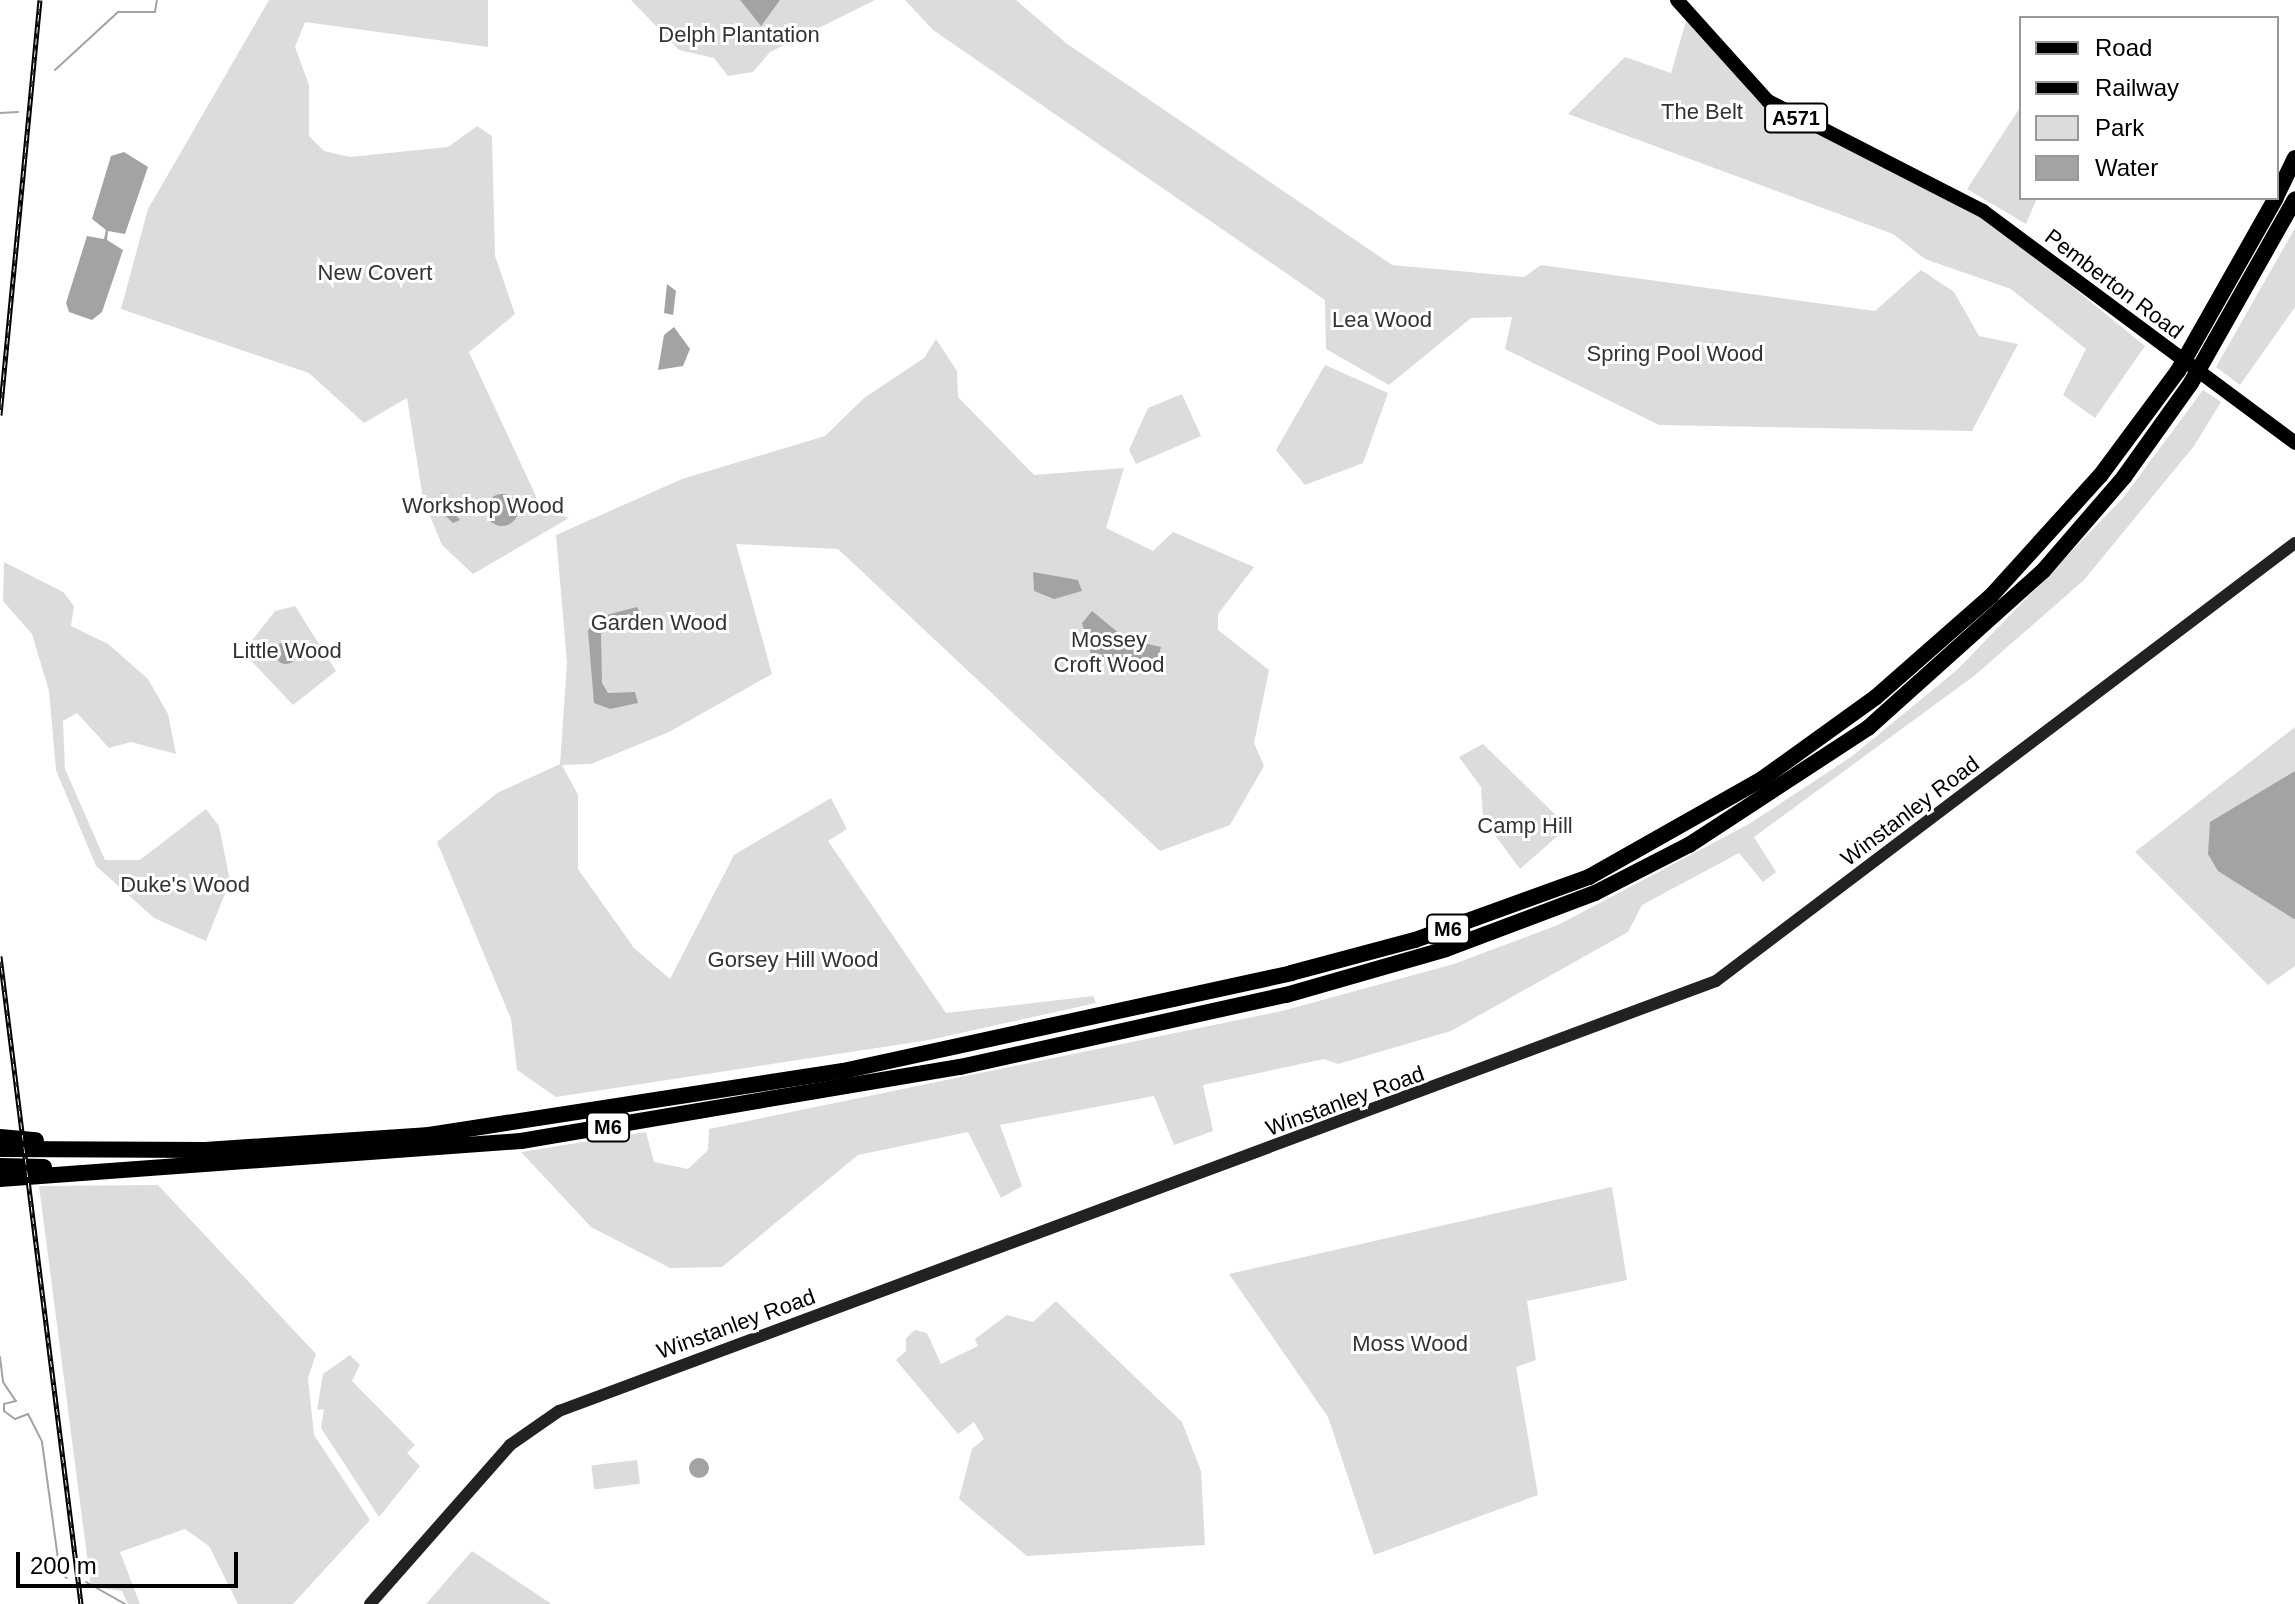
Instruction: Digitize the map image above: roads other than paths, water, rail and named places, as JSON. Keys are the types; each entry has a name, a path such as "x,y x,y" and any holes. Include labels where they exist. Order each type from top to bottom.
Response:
{"highway":[{"name":"M6","path":"2279,191 2295,158"},
{"name":"M6","path":"0,1179 206,1158 521,1141 960,1067 1286,995 1446,949 1595,893 1689,845 1868,728 2043,571 2124,477 2191,383 2295,199"},
{"name":"M6","path":"336,1151 502,1127 1029,1035 1415,940 1589,877 1762,779 1876,697 1991,596 2100,476 2178,371 2274,200"},
{"name":"M6","path":"0,1137 50,1145 206,1158"},
{"name":"M6","path":"0,1149 50,1145"},
{"name":"M6","path":"0,1166 52,1172"}],"main road":[{"name":"Pemberton Road","path":"1677,0 1702,21 1758,95 1983,211 2228,398 2295,443"}],"street":[{"name":"Winstanley Road","path":"370,1604 510,1445 559,1411 1716,981 2295,543"}],"water":[{"path":"740,0 780,0 761,26"},
{"path":"124,152 148,167 125,234 108,231 107,240 123,250 102,312 92,320 69,312 66,303 87,236 104,239 106,230 92,219 111,156"},
{"path":"667,284 676,291 673,315 664,313"},
{"path":"674,327 690,349 683,366 658,370 664,335"},
{"path":"441,492 460,520 453,523 439,510"},
{"path":"502,494 513,499 518,510 513,521 502,526 491,521 486,510 491,499"},
{"path":"1033,572 1078,580 1082,591 1054,599 1034,591"},
{"path":"637,607 642,617 614,621 601,634 602,683 608,693 635,692 638,703 610,709 594,703 588,631 595,618"},
{"path":"1092,611 1126,639 1161,647 1157,663 1092,658 1082,623"},
{"path":"282,642 290,642 297,653 290,664 282,664 275,657 275,649"},
{"path":"2295,771 2294,919 2218,871 2208,854 2210,822"},
{"path":"699,1458 706,1461 709,1468 706,1475 699,1478 692,1475 689,1468 692,1461"}],"waterway":[{"path":"55,70 118,12 155,12 157,0"},
{"path":"0,113 18,112"},
{"path":"0,1357 3,1382 16,1401 4,1404 4,1411 15,1419 28,1414 42,1442 60,1574 67,1578"},
{"path":"86,1582 125,1604"}],"railway":[{"path":"0,415 40,0"},
{"path":"0,956 81,1604"}],"park label":[{"name":"Delph Plantation","path":"739,35"},
{"name":"The Belt","path":"1702,112"},
{"name":"New Covert","path":"375,273"},
{"name":"Lea Wood","path":"1382,320"},
{"name":"Spring Pool Wood","path":"1675,354"},
{"name":"Workshop Wood","path":"483,506"},
{"name":"Garden Wood","path":"659,623"},
{"name":"Little Wood","path":"287,651"},
{"name":"Mossey Croft Wood","path":"1109,652"},
{"name":"Camp Hill","path":"1525,826"},
{"name":"Duke's Wood","path":"185,885"},
{"name":"Gorsey Hill Wood","path":"793,960"},
{"name":"Moss Wood","path":"1410,1344"}]}
